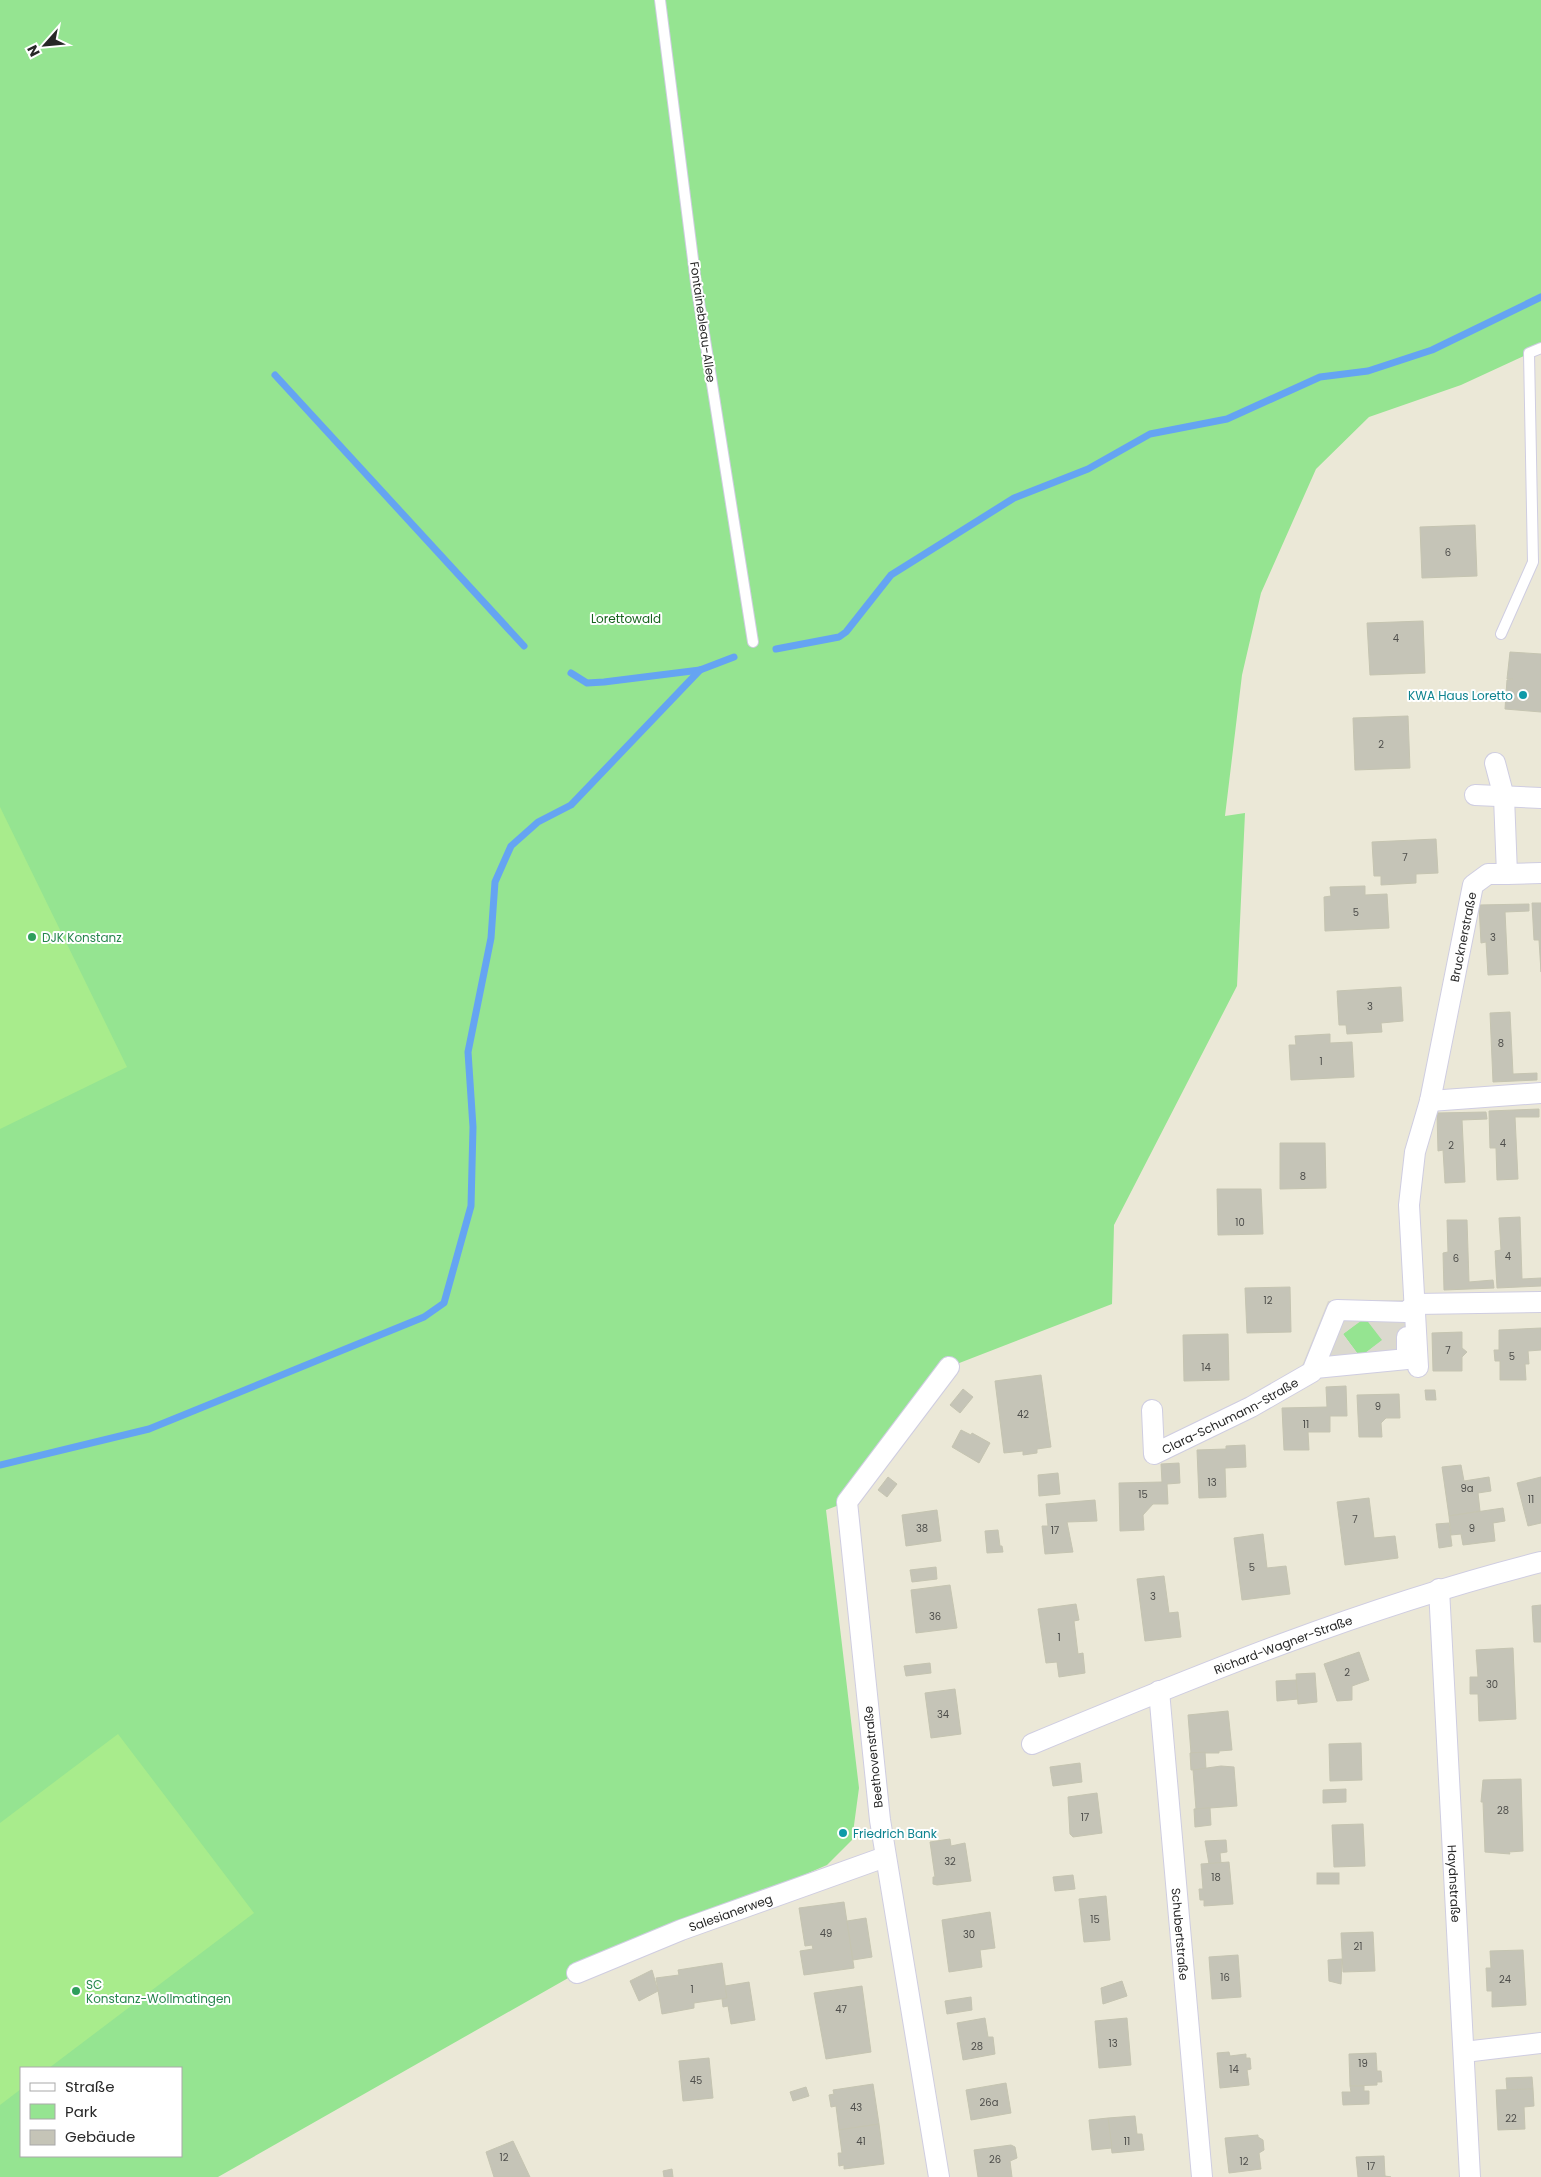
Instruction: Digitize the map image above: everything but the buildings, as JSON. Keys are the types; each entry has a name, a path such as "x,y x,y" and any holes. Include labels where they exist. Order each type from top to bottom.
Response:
{"street":[{"path":"1495,764 1504,797 1508,874"},
{"path":"1475,795 1541,798"},
{"name":"Brucknerstraße","path":"1418,1367 1411,1308 1409,1206 1415,1152 1430,1101 1473,885 1488,874 1541,873"},
{"path":"1430,1101 1541,1092"},
{"path":"1315,1368 1337,1310 1541,1302"},
{"name":"Clara-Schumann-Straße","path":"1152,1410 1154,1454 1251,1407 1312,1372 1315,1368 1407,1360 1411,1308"},
{"name":"Beethovenstraße","path":"939,2177 885,1857 847,1502 949,1367"},
{"name":"Richard-Wagner-Straße","path":"1032,1744 1159,1691 1342,1622 1440,1589 1541,1562"},
{"name":"Haydnstraße","path":"1440,1589 1470,2177"},
{"name":"Schubertstraße","path":"1159,1691 1202,2177"},
{"name":"Salesianerweg","path":"577,1973 681,1930 885,1857"},
{"path":"1464,2052 1541,2043"}],"lane":[{"name":"Fontainebleau-Allee","path":"660,0 696,283 753,642"},
{"path":"1502,634 1533,562 1529,353 1541,348"}],"green space":[{"name":"Lorettowald","path":"0,0 1541,0 1541,348 1461,385 1369,417 1316,469 1261,593 1242,675 1225,816 1245,813 1237,986 1114,1225 1112,1304 949,1367 847,1502 826,1510 859,1788 852,1840 827,1865 577,1973 218,2177 0,2177"},
{"name":"DJK Konstanz","path":"0,807 127,1067 0,1129"},
{"path":"1365,1317 1383,1340 1360,1357 1343,1334"},
{"name":"SC Konstanz-Wollmatingen","path":"118,1734 254,1913 50,2067 20,2067 20,2090 0,2105 0,1823"}],"shaded area":[{"path":"1415,1300 1418,1367 1298,1376 1328,1301","holes":["1365,1318 1382,1340 1360,1357 1343,1334"]}],"waterway":[{"path":"776,649 839,637 846,632 891,575 1014,498 1088,469 1150,434 1227,419 1320,377 1368,371 1432,350 1541,297"},
{"path":"275,375 524,646"},
{"path":"571,673 587,683 604,682 700,670 734,657"},
{"path":"0,1465 149,1429 424,1317 444,1303 471,1206 473,1127 468,1052 491,938 495,882 511,846 538,822 571,805 700,670"}],"place":[{"name":"KWA Haus Loretto","path":"1523,695"},
{"name":"DJK Konstanz","path":"32,937"},
{"name":"Friedrich Bank","path":"843,1833"},
{"name":"SC Konstanz-Wollmatingen","path":"76,1991"}]}
